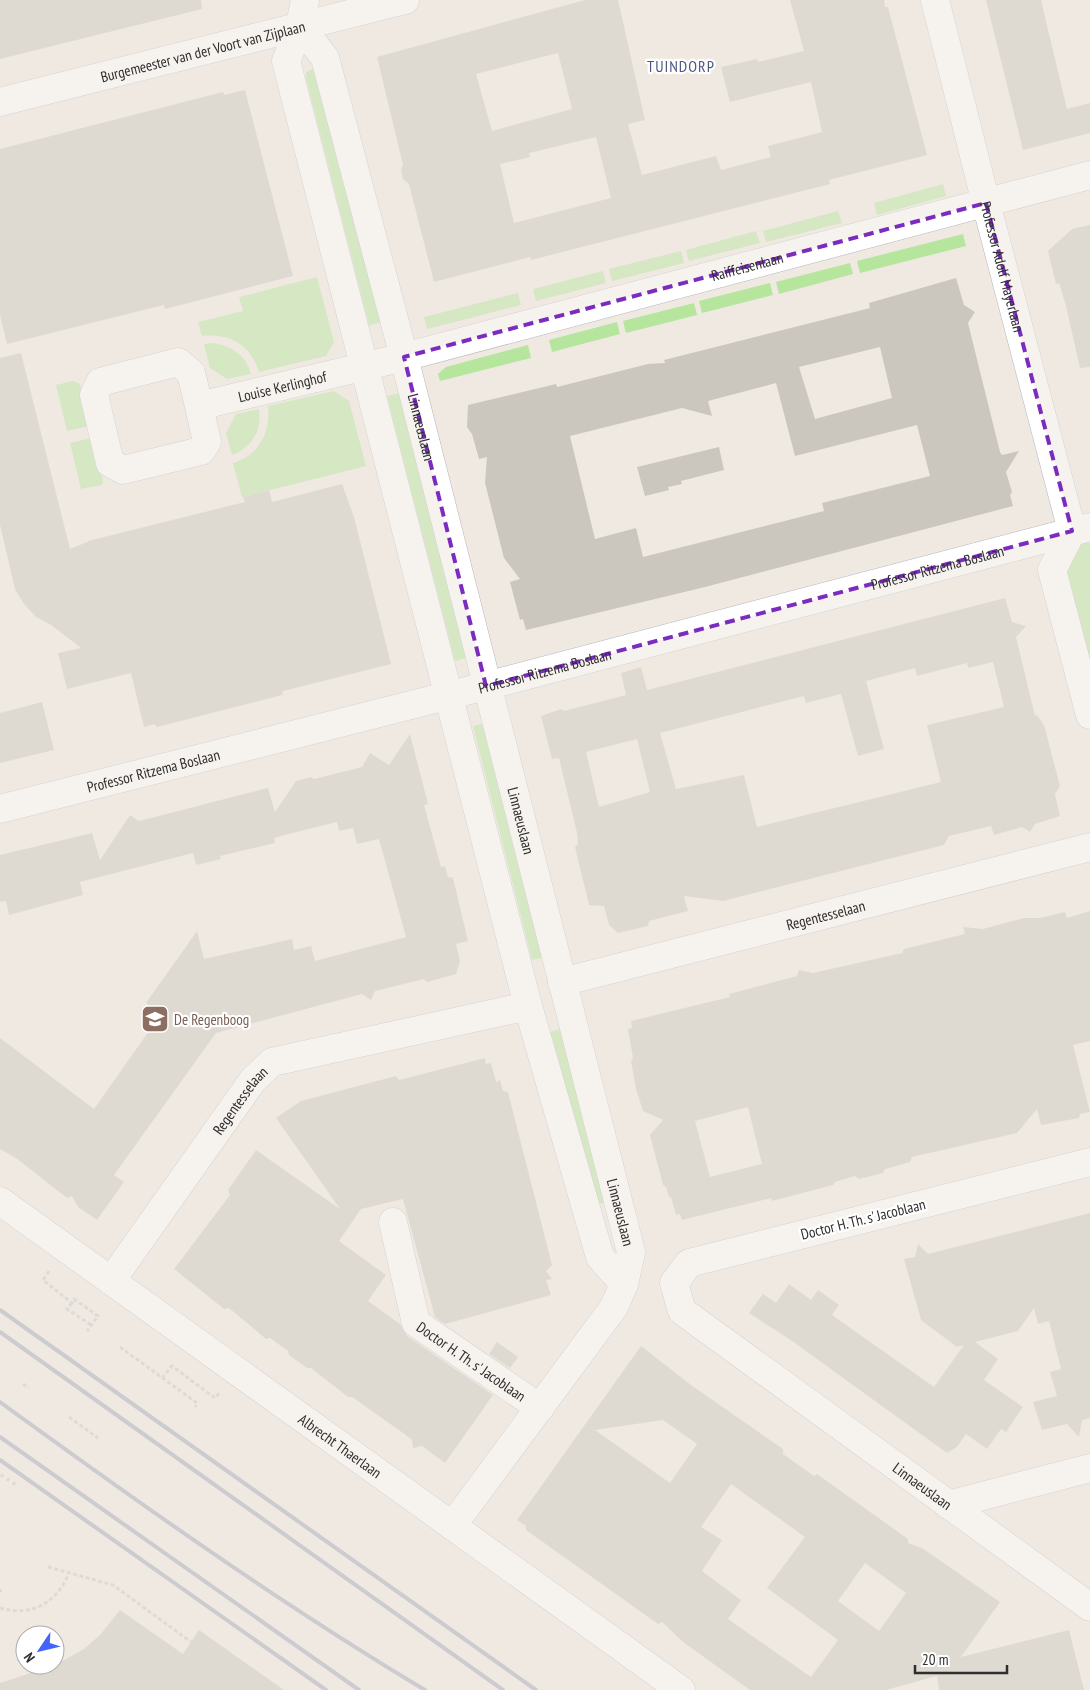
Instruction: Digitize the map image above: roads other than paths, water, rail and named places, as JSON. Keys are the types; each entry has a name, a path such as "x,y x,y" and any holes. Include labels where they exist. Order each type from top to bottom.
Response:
{"street":[{"path":"300,26 305,0"},
{"name":"Burgemeester van der Voort van Zijplaan","path":"0,102 404,0"},
{"name":"Professor Adolf Mayerlaan","path":"936,0 986,203 1084,534"},
{"name":"Linnaeuslaan","path":"300,26 325,58 404,357 631,1252 624,1284"},
{"name":"Linnaeuslaan","path":"300,26 286,61 528,1006 600,1257 624,1284"},
{"name":"Raiffeisenlaan","path":"404,357 1090,175"},
{"path":"364,366 404,357"},
{"path":"178,362 191,373 200,406 207,442 201,451 122,470 110,462 94,395 100,382 178,362"},
{"name":"Louise Kerlinghof","path":"200,406 364,366"},
{"path":"1084,534 1052,570 1090,715"},
{"name":"Professor Ritzema Boslaan","path":"0,809 1084,534"},
{"name":"Regentesselaan","path":"562,982 1090,847"},
{"name":"Regentesselaan","path":"111,1281 253,1080 272,1062 528,1006"},
{"name":"Doctor H. Th. s' Jacoblaan","path":"682,1311 674,1283 688,1263 1090,1162"},
{"name":"Albrecht Thaerlaan","path":"0,1201 681,1690"},
{"name":"Doctor H. Th. s' Jacoblaan","path":"392,1222 416,1323 540,1408"},
{"name":"Doctor H. Th. s' Jacoblaan","path":"452,1526 614,1307 624,1284"},
{"name":"Linnaeuslaan","path":"682,1311 1090,1607"},
{"path":"948,1505 1090,1468"}],"railway":[{"path":"0,1310 536,1690"},
{"path":"0,1332 503,1690"},
{"path":"0,1402 104,1477 263,1587 370,1657 425,1690"},
{"path":"0,1437 359,1690"},
{"path":"0,1460 326,1690"}],"place":[{"name":"De Regenboog","path":"155,1019"}],"district":[{"name":"TUINDORP","path":"681,66"}]}
